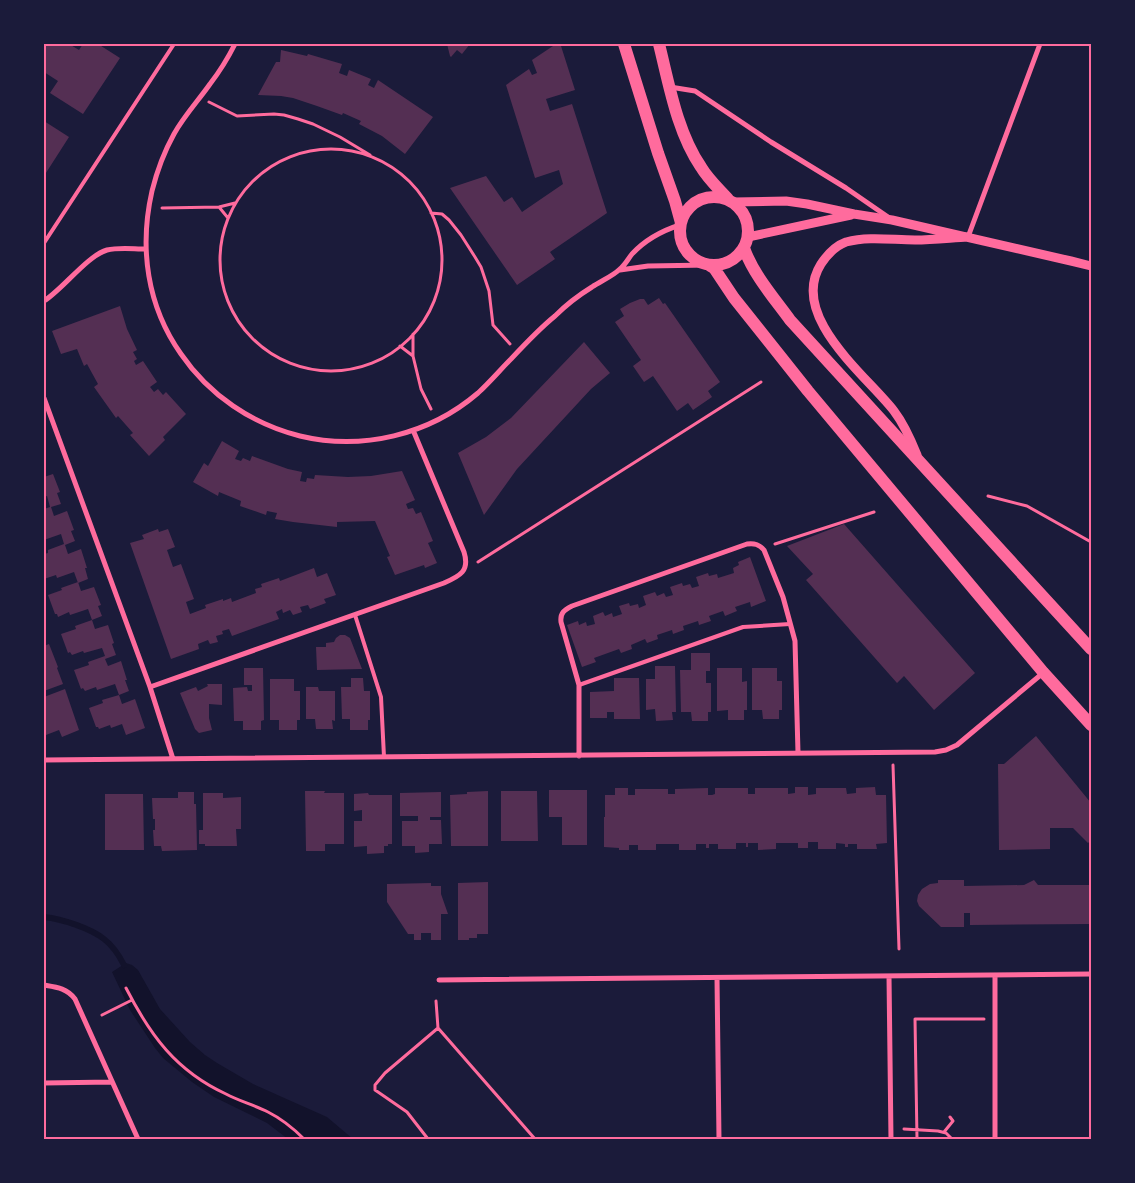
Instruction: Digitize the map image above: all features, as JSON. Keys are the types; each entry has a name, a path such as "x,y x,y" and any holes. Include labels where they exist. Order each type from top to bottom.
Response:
{"main road":[{"path":"624,44 675,200 680,224 680,238 686,251 696,260 714,268 734,298 808,392 1043,672 1091,725"},
{"path":"659,44 678,119 691,151 712,182 743,212 748,224 747,258 790,320 1091,649"},
{"path":"680,224 686,211 698,200 713,197 731,201"},
{"path":"709,265 720,265 729,262 738,256 746,243"}],"street":[{"path":"235,44 216,77 181,122 164,153 148,209 146,228 147,267 153,293 164,324 177,348 190,366 223,399 238,410 266,425 303,436 341,441 371,440 394,436 437,420 479,392 540,329 589,289 620,270 630,257 651,237 680,224"},
{"path":"968,237 1040,44"},
{"path":"669,87 694,90 771,142 846,188 892,220"},
{"path":"731,201 786,201 892,220 1091,266"},
{"path":"746,243 854,214"},
{"path":"919,461 911,440 898,416 828,335 816,307 815,279 819,267 826,257 838,246 845,243 866,239 928,240 968,237"},
{"path":"44,301 101,253 107,250 146,249"},
{"path":"620,270 648,266 709,265"},
{"path":"44,398 150,687 173,759"},
{"path":"150,687 444,583 452,580 462,572 466,563 464,552 413,430"},
{"path":"579,756 579,685 561,622 561,615 565,609 746,544 755,544 762,548 781,592 790,624 795,646 798,753"},
{"path":"44,760 935,752 954,747 1043,672"},
{"path":"439,980 1091,974"},
{"path":"995,975 995,1139"},
{"path":"889,976 891,1139"},
{"path":"717,978 719,1139"},
{"path":"44,985 62,988 72,995 138,1139"},
{"path":"44,1083 112,1082"}],"lane":[{"path":"44,242 174,44"},
{"path":"355,614 380,697 384,758"},
{"path":"579,685 742,627 790,624"}],"path":[{"path":"200,97 237,116 284,115 313,124 343,139 396,170 408,181 419,193 431,213 438,230 442,262 436,295 421,324 400,346 391,353 368,364 353,368 322,370 299,366 284,360 264,348 237,319 230,305 224,290 220,267 222,236 228,218 247,187 264,171 285,159 300,154 325,150 342,150 358,153 380,161"},
{"path":"148,209 218,207 236,203"},
{"path":"218,207 228,218"},
{"path":"431,213 442,214 449,220 470,249 481,267 489,292 493,325 517,352"},
{"path":"413,333 413,356 421,389 437,420"},
{"path":"400,346 413,356"},
{"path":"462,572 760,382"},
{"path":"988,496 1027,506 1091,542"},
{"path":"762,548 874,512"},
{"path":"893,753 899,949"},
{"path":"126,988 159,1042 188,1071 208,1085 267,1111 294,1128 304,1139"},
{"path":"102,1015 132,1000"},
{"path":"436,1001 438,1028 535,1139"},
{"path":"916,1139 916,1019 995,1019"},
{"path":"428,1139 407,1112 375,1090 376,1083 385,1073 438,1028"},
{"path":"944,1132 954,1120 950,1117"},
{"path":"891,1129 938,1130 944,1132 952,1139"}],"shaded area":[{"path":"126,963 138,970 160,1009 190,1042 205,1055 253,1084 327,1117 353,1139 288,1139 267,1123 214,1097 192,1082 163,1058 130,1010 112,972"}],"building":[{"path":"44,44 69,44 79,50 83,44 98,44 120,58 83,114 50,93 58,81 44,72"},
{"path":"447,44 470,44 462,54 457,50 451,57"},
{"path":"556,44 561,46 575,90 546,99 550,111 572,104 607,213 550,252 555,259 517,285 450,188 486,176 504,202 512,197 522,212 563,184 559,170 535,178 506,85 529,69 532,75 537,73 532,60"},
{"path":"281,50 307,56 308,54 342,64 339,73 347,76 349,70 371,79 368,85 374,88 378,80 433,117 405,154 382,136 359,124 361,121 343,113 342,115 293,98 258,95 276,62 280,62"},
{"path":"44,121 69,137 44,176"},
{"path":"659,298 663,304 665,303 720,382 708,391 712,397 693,410 688,403 677,411 653,376 644,382 633,366 641,360 615,322 624,316 620,309 630,303 644,299 648,305"},
{"path":"120,306 127,329 137,350 133,352 137,359 134,361 136,365 143,361 157,382 150,387 154,392 158,389 163,395 166,392 186,414 163,437 165,440 149,456 130,435 133,433 118,416 116,418 94,387 98,384 87,364 84,366 77,349 61,354 52,331"},
{"path":"584,342 610,373 591,389 517,469 484,515 458,453 486,437 511,418"},
{"path":"222,441 239,451 235,459 241,461 243,458 250,461 252,456 302,472 300,481 306,482 307,478 314,479 315,475 371,476 402,471 415,500 406,504 408,509 413,508 416,514 421,512 433,541 428,543 437,563 425,568 424,565 395,575 387,557 390,556 375,521 337,522 337,527 275,519 277,513 267,511 266,515 240,506 241,501 219,492 218,496 193,482 204,463 208,466"},
{"path":"53,474 60,492 57,493 61,504 51,507 54,516 67,511 74,530 71,531 75,541 65,545 68,554 81,549 87,568 85,568 88,579 78,583 74,572 57,578 56,575 44,579 44,554 48,553 48,550 64,544 61,534 44,540 44,509 50,507 47,496 44,497 44,477"},
{"path":"844,524 975,673 934,710 904,676 897,683 806,580 813,574 787,546"},
{"path":"158,529 159,532 168,529 175,547 167,550 173,567 181,564 194,599 186,602 190,614 206,608 205,605 223,599 223,601 231,598 232,602 256,593 255,589 262,587 261,584 279,578 280,581 314,568 317,577 327,573 336,595 324,599 326,603 310,609 308,605 300,607 302,612 293,615 290,610 283,613 282,609 276,612 279,619 232,636 229,629 222,631 223,634 216,636 218,642 210,644 208,640 198,644 199,649 171,659 130,543 144,539 142,535"},
{"path":"750,557 766,601 751,607 750,602 735,607 737,611 725,616 723,611 709,616 711,621 699,625 698,621 683,626 684,630 673,634 672,630 657,635 658,639 647,643 645,639 631,645 632,649 621,653 619,649 594,658 596,662 582,667 567,625 578,621 579,625 586,622 587,626 595,624 593,616 603,612 605,616 612,613 613,617 622,614 619,606 629,603 630,606 638,604 639,608 646,605 643,596 655,592 657,596 664,593 666,597 673,595 670,587 682,583 683,586 690,584 692,588 699,586 696,577 708,573 709,576 717,574 718,578 734,573 733,568 739,565 738,562"},
{"path":"78,582 81,591 94,587 101,605 98,606 102,616 92,620 88,609 70,615 69,612 58,617 55,614 48,595"},
{"path":"92,620 95,629 108,625 116,655 105,659 108,666 121,661 129,691 119,695 115,684 97,690 96,687 85,691 83,688 81,689 74,670 89,665 88,662 105,656 102,648 72,655 70,652 68,653 61,634 76,629 75,626"},
{"path":"340,635 350,638 362,669 317,670 316,647 326,647 326,643 334,642"},
{"path":"49,644 63,684 44,691 44,646"},
{"path":"691,653 710,653 710,671 706,671 706,683 711,683 711,712 708,712 708,721 692,721 691,712 681,712 680,670 691,670"},
{"path":"655,666 675,666 676,712 672,712 673,720 656,721 655,709 646,710 646,679 655,679"},
{"path":"244,668 263,668 264,720 261,721 261,730 243,730 243,721 234,721 233,688 247,687 248,691 252,691 252,685 244,685"},
{"path":"717,668 742,668 742,682 747,681 747,710 744,710 744,720 728,720 728,710 717,711"},
{"path":"752,668 777,668 777,681 782,681 782,710 779,710 779,719 763,719 762,710 752,710"},
{"path":"351,678 363,678 364,691 370,691 368,730 350,730 350,719 342,719 341,687 351,687"},
{"path":"614,678 639,678 640,719 614,719 614,712 607,712 607,718 590,718 590,692 614,691"},
{"path":"270,679 294,679 294,691 300,691 300,720 297,720 297,730 279,730 279,720 270,720"},
{"path":"207,684 222,684 222,705 209,704 209,718 212,730 199,733 195,729 180,693 196,687 198,691 208,686"},
{"path":"306,687 318,687 319,691 335,691 335,721 332,720 333,729 316,729 315,719 306,719"},
{"path":"65,689 79,730 62,737 59,730 46,735 44,730 44,697"},
{"path":"119,695 122,704 135,699 145,728 126,735 122,724 111,728 110,725 99,729 96,727 89,708 103,703 102,700"},
{"path":"1036,736 1091,803 1091,840 1088,843 1073,828 1050,828 1050,849 999,850 998,764 1004,764"},
{"path":"795,787 808,787 808,795 816,794 816,788 846,788 847,794 856,793 856,788 875,787 876,795 886,795 887,843 876,844 877,849 857,849 857,844 848,844 848,847 845,847 845,844 836,843 836,849 818,849 818,842 808,842 808,848 798,848 798,843 776,843 776,849 758,850 758,843 748,843 748,847 746,847 746,843 736,843 736,849 718,849 718,844 709,844 709,848 706,848 706,844 696,844 696,850 679,850 679,844 656,844 656,850 638,850 638,845 629,845 629,850 604,847 605,795 615,795 615,788 628,788 628,795 635,795 635,789 668,789 668,794 675,794 675,789 708,788 708,795 712,795 715,794 715,788 748,788 748,794 755,794 755,788 788,788 788,794 795,793"},
{"path":"549,790 587,790 587,845 562,845 562,817 549,817"},
{"path":"305,791 344,793 344,844 325,844 325,851 306,851"},
{"path":"488,791 488,846 451,846 450,795"},
{"path":"501,791 537,791 538,841 501,841"},
{"path":"178,792 194,792 197,850 162,851 161,846 154,846 153,830 155,830 155,819 153,819 152,798 178,798"},
{"path":"441,792 441,817 430,817 430,820 441,820 442,844 429,844 429,852 415,853 415,846 402,846 402,821 418,821 418,816 400,816 400,793"},
{"path":"203,793 223,793 223,798 241,797 241,829 236,829 237,846 205,846 205,844 199,844 199,830 203,830"},
{"path":"368,793 369,795 392,795 392,844 384,846 384,853 367,854 367,846 354,847 354,821 362,821 362,810 354,811 354,794"},
{"path":"105,794 143,794 144,850 105,850"},
{"path":"45,825 46,848 44,848"},
{"path":"938,880 964,880 964,886 1024,885 1034,880 1038,885 1091,885 1091,924 970,925 970,913 964,913 964,927 941,927 919,906 917,901 922,889 930,884 938,883"},
{"path":"488,882 488,934 477,934 477,938 469,938 469,940 458,940 458,883"},
{"path":"431,883 431,886 441,886 441,894 448,914 441,914 441,940 431,940 431,933 421,933 421,940 414,940 414,934 408,934 387,902 387,884"}],"waterway":[{"path":"44,917 76,925 98,935 113,948 124,965"}]}
